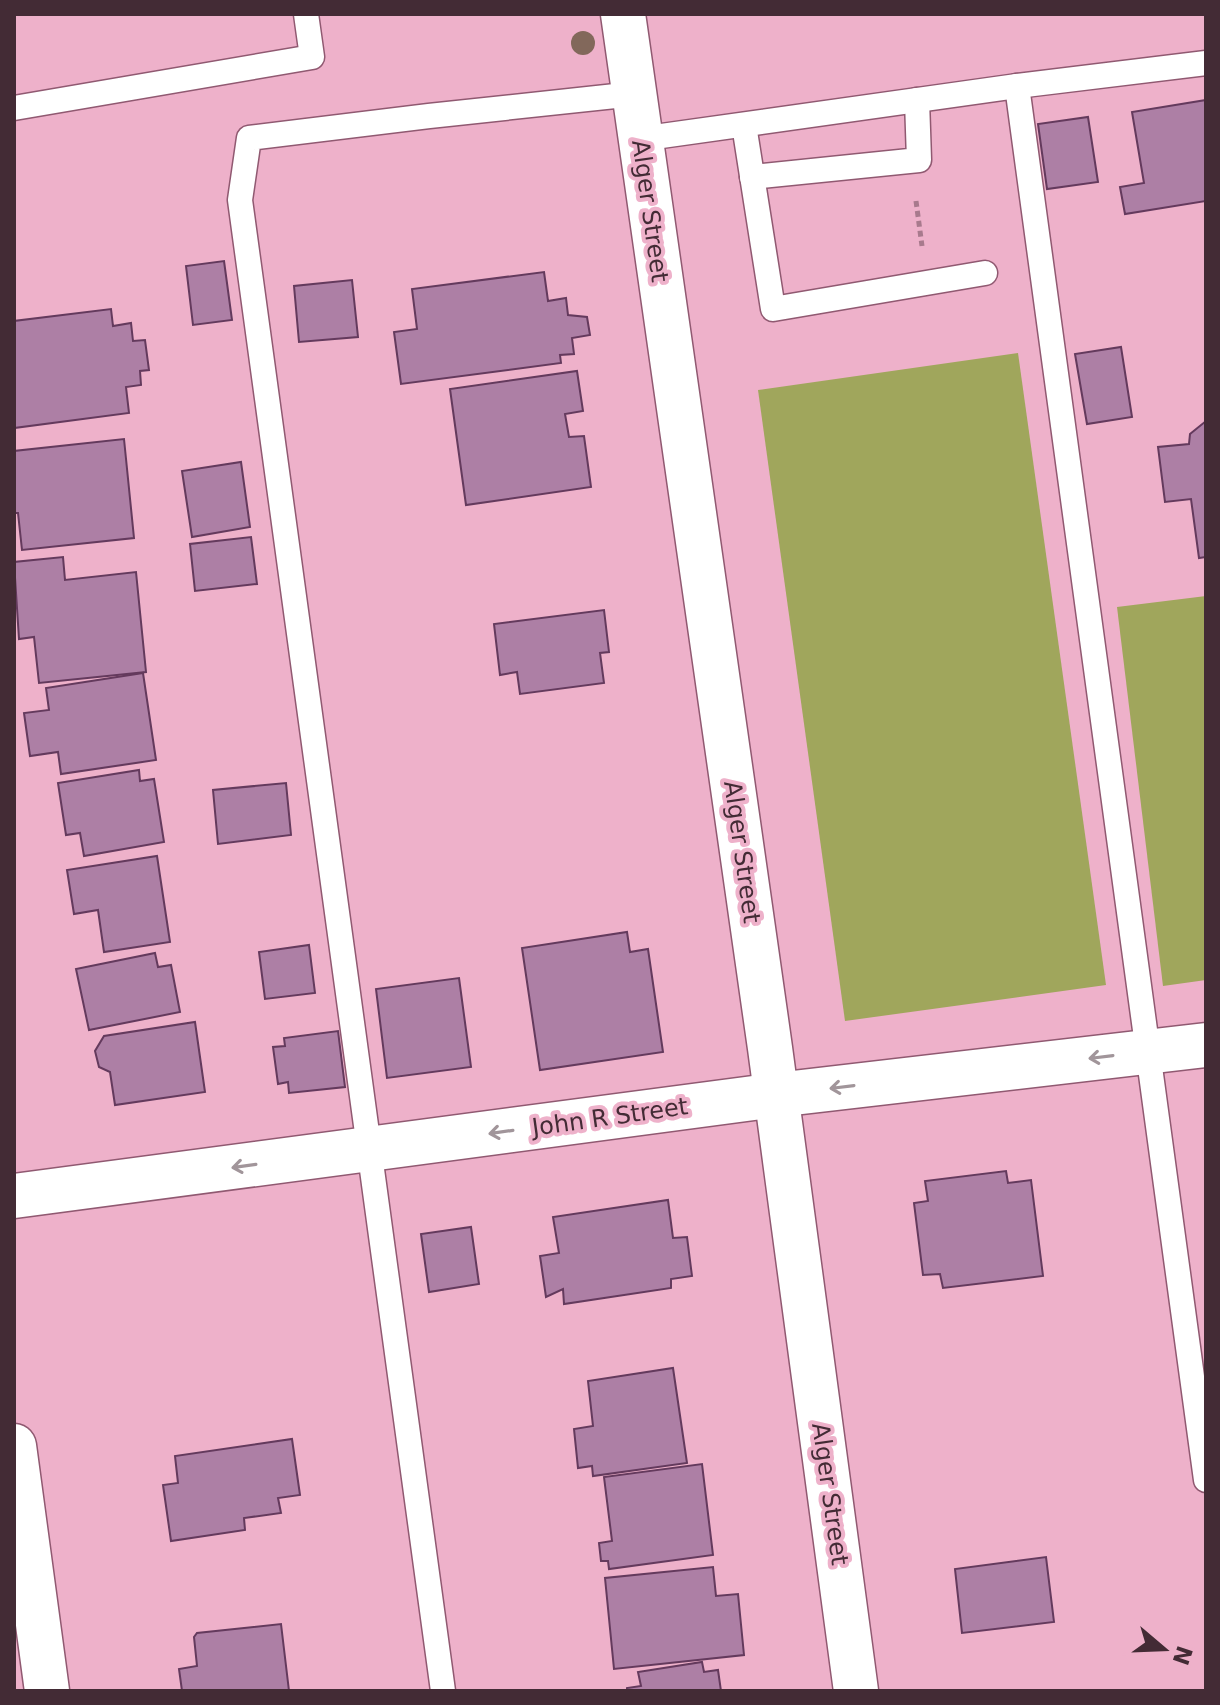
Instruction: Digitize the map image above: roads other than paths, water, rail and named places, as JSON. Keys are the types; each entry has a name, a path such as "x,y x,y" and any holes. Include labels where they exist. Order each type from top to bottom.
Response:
{"street":[{"name":"Alger Street","path":"623,14 776,1095 856,1691"},
{"name":"John R Street","path":"14,1196 776,1095 1206,1045"},
{"path":"14,1446 47,1691"}],"lane":[{"path":"14,108 312,57 306,14"},
{"path":"640,139 1206,63"},
{"path":"1017,86 1206,1480"},
{"path":"443,1691 240,200 249,138 634,94"},
{"path":"752,177 919,160 917,100"},
{"path":"744,125 773,309 985,273"}]}
